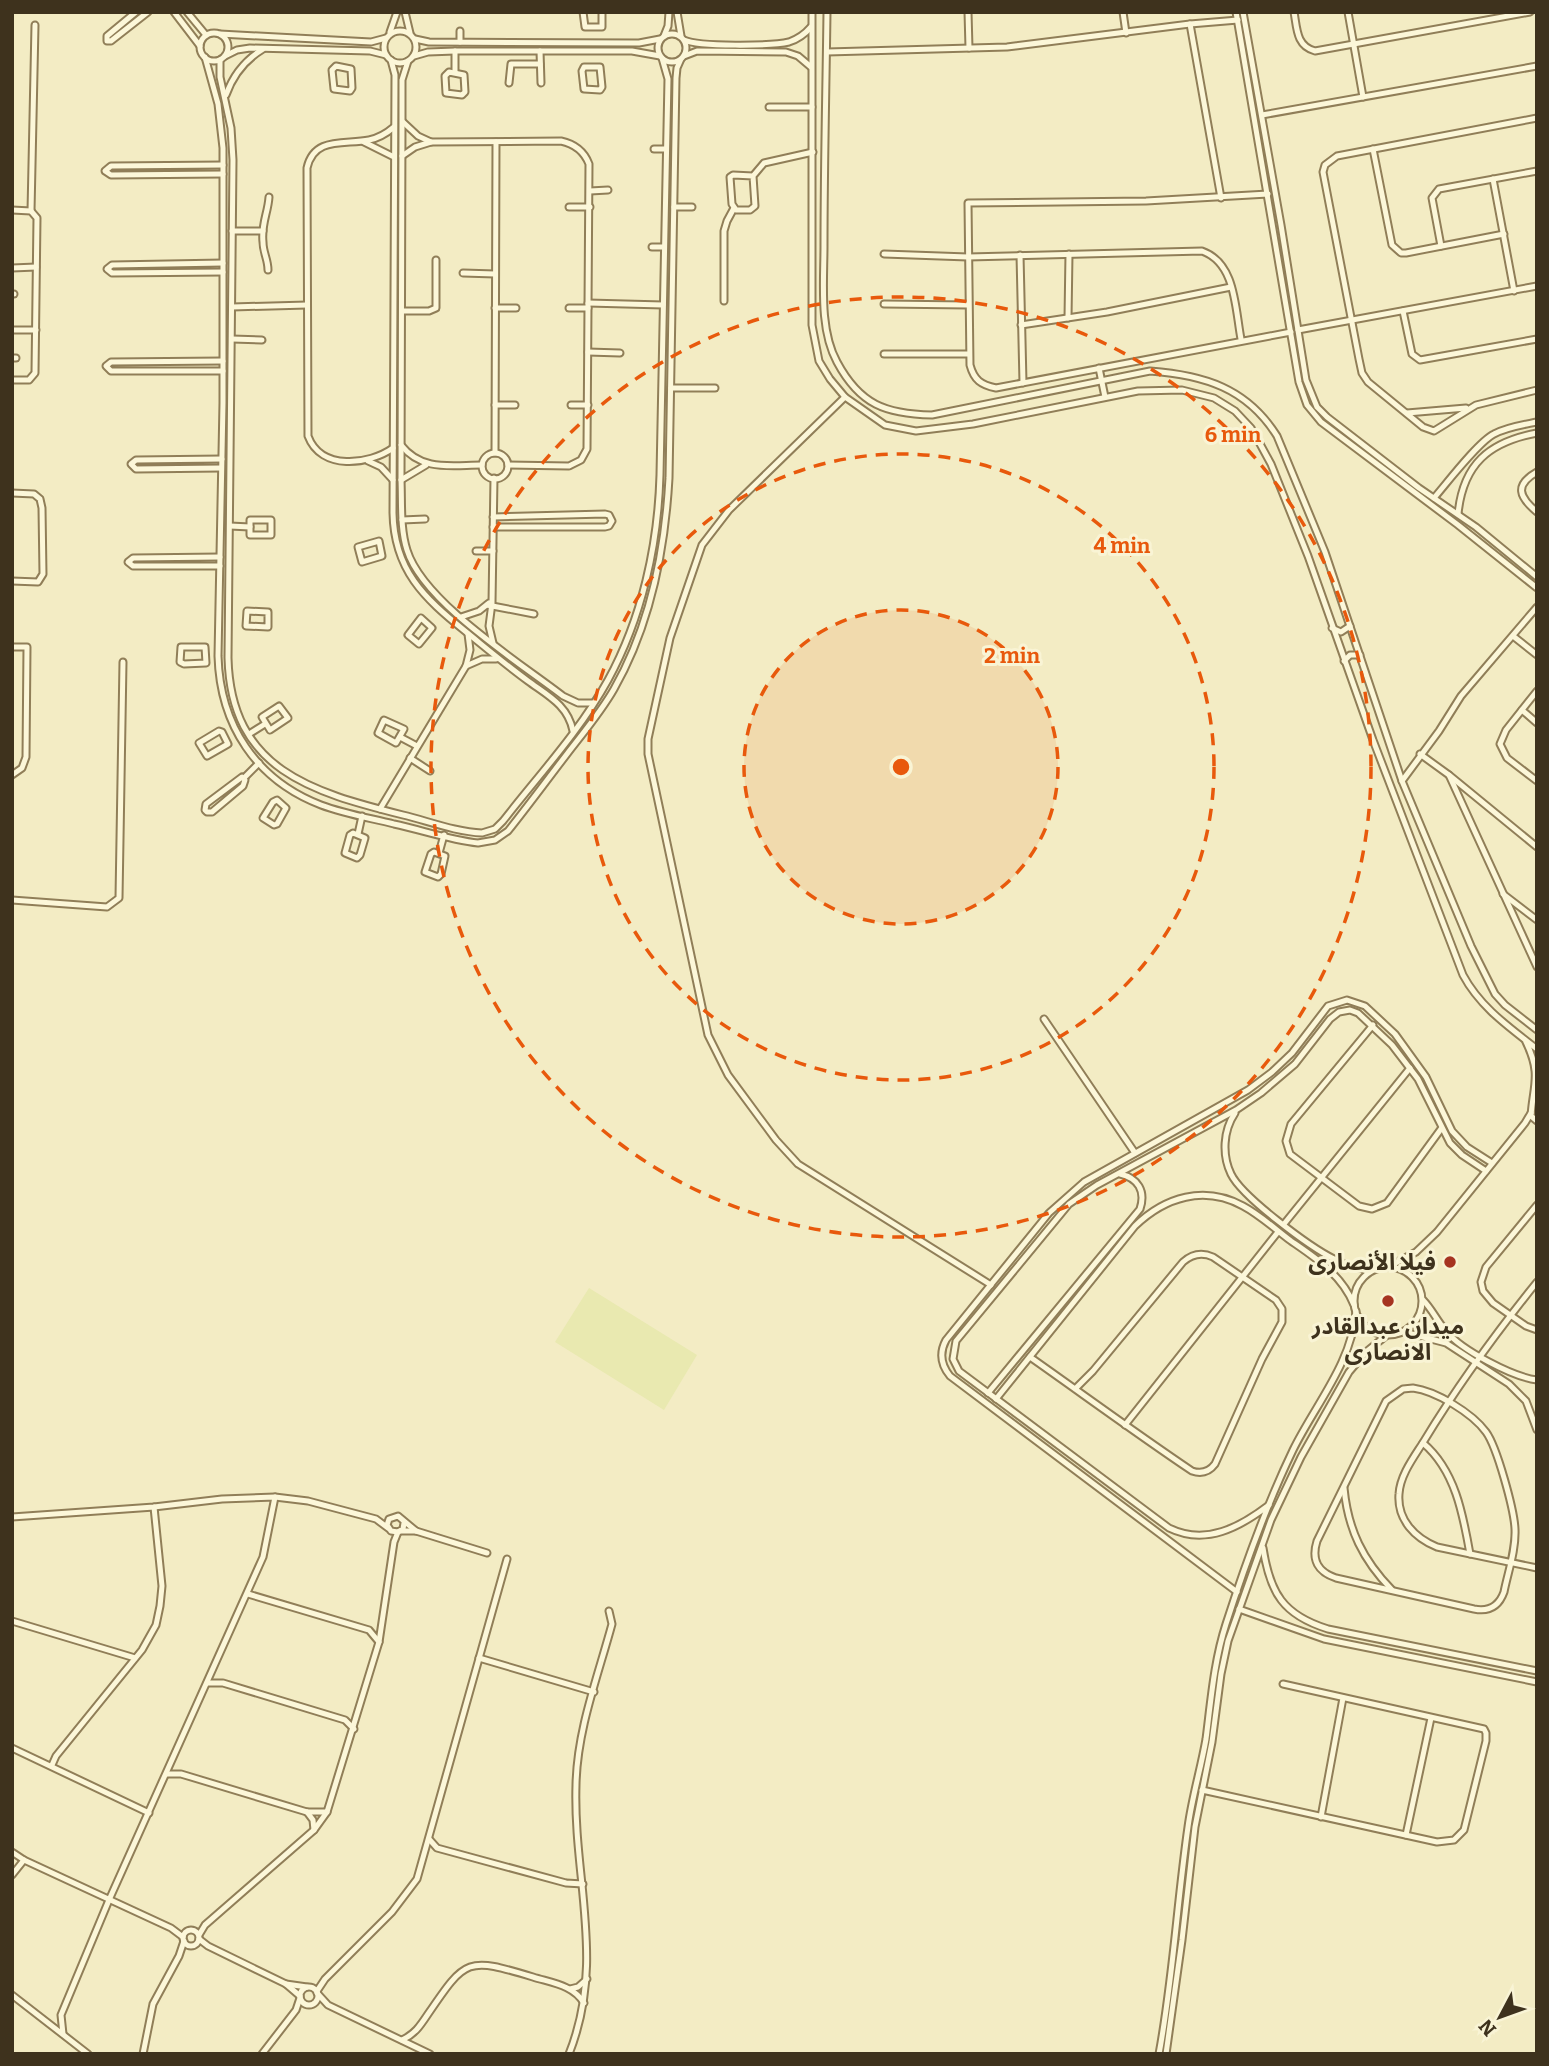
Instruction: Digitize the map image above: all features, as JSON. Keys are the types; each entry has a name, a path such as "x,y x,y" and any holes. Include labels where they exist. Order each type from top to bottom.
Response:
{"street":[{"path":"136,12 122,28 148,12"},
{"path":"174,12 200,46 205,57 220,116 223,165 223,403 218,656 222,696 236,732 259,763 289,789 320,804 362,816 478,843 495,840 505,834 594,718 615,686 645,618 659,564 668,500 676,73 686,50 677,14 669,14 667,30 658,46 668,79 660,496 651,558 641,598 625,642 615,666 593,703 503,821 491,831 473,832 346,801 319,791 291,776 272,761 249,734 238,711 229,680 228,618 232,403 232,136 220,78 222,58 228,44 220,34"},
{"path":"187,12 206,35"},
{"path":"573,730 568,715 558,703 499,660 437,608 413,580 397,546 393,520 395,82 384,45 397,12 405,13 410,33 417,46 402,82 401,480 402,520 407,551 429,589 461,617 563,696 578,703 593,703"},
{"path":"583,12 584,27 593,29 602,27 603,12"},
{"path":"812,12 812,325 819,361 830,379 845,397 885,425 916,431 973,424 1138,391 1182,390 1214,398 1241,417 1259,442 1275,474 1308,556 1395,799 1441,911 1463,975 1474,993 1494,1015 1537,1049"},
{"path":"828,12 824,300 835,360 852,383 880,408 908,415 932,415 1150,371 1217,383 1254,407 1278,436 1325,552 1402,780 1454,907 1495,993 1505,1005 1537,1030"},
{"path":"968,12 970,48"},
{"path":"1123,12 1126,33"},
{"path":"1236,12 1294,331 1306,380 1317,407 1419,488 1537,589"},
{"path":"1243,12 1269,154 1294,331"},
{"path":"1294,12 1300,42 1309,50 1315,51 1530,12"},
{"path":"1348,12 1363,97"},
{"path":"827,52 1030,45 1190,23 1238,20"},
{"path":"1190,23 1221,198"},
{"path":"12,380 29,380 34,376 37,218 31,211 35,24"},
{"path":"415,39 460,42 639,43 672,34 698,44 784,43 799,38 811,27"},
{"path":"592,43 593,29"},
{"path":"200,46 206,35 212,33 371,42 399,30 410,33"},
{"path":"460,31 460,42"},
{"path":"205,57 213,61 243,48 342,50 370,51 398,63 433,51 640,51 672,62 701,51 786,52 803,59 812,68"},
{"path":"225,98 230,84 242,66 265,48"},
{"path":"342,50 342,67"},
{"path":"455,51 456,72"},
{"path":"540,51 541,83"},
{"path":"590,52 591,67"},
{"path":"509,83 512,64 540,64"},
{"path":"1262,116 1537,66"},
{"path":"342,67 351,69 352,88 349,91 336,91 333,88 332,69 342,67"},
{"path":"591,67 601,69 602,87 599,91 586,91 583,88 582,69 591,67"},
{"path":"456,72 464,75 464,93 447,94 445,74 456,72"},
{"path":"395,82 402,82"},
{"path":"769,107 812,107"},
{"path":"1537,118 1337,156 1330,159 1324,172 1362,373 1375,389 1428,431 1434,431 1486,401 1537,390"},
{"path":"402,121 412,132 431,142"},
{"path":"393,448 365,460 330,459 318,452 310,441 307,432 307,305 308,163 323,146 379,137 394,127"},
{"path":"361,141 394,157"},
{"path":"402,156 415,147 431,142 556,141 572,144 584,154 589,164 587,449 577,463 569,466 508,465"},
{"path":"495,453 496,142"},
{"path":"654,149 666,149"},
{"path":"1373,149 1392,246 1401,253 1504,234"},
{"path":"734,208 750,210 755,206 753,176 764,163 813,152"},
{"path":"1261,156 1269,154"},
{"path":"135,165 135,174"},
{"path":"223,165 111,166 106,171 108,175 223,174"},
{"path":"1441,246 1432,204 1434,193 1439,189 1537,171"},
{"path":"724,301 724,231 734,208 731,176 753,176"},
{"path":"1493,179 1514,290"},
{"path":"223,183 233,183"},
{"path":"590,191 608,190"},
{"path":"1268,194 1221,198 968,203 968,354 972,373 977,381 996,388 1537,286"},
{"path":"268,271 262,232 263,216 268,209 269,197"},
{"path":"569,207 590,207"},
{"path":"674,208 692,207"},
{"path":"12,210 31,211"},
{"path":"232,231 262,232"},
{"path":"652,247 664,247"},
{"path":"884,254 968,257 1202,251 1220,261 1226,270 1241,340"},
{"path":"1068,318 1069,254"},
{"path":"1020,255 1023,383"},
{"path":"401,311 429,312 436,308 436,260"},
{"path":"223,263 112,265 107,269 110,273 223,272"},
{"path":"138,264 138,273"},
{"path":"12,268 36,267"},
{"path":"463,273 495,274"},
{"path":"1021,325 1231,287"},
{"path":"884,304 968,305"},
{"path":"232,307 307,305"},
{"path":"569,308 663,305"},
{"path":"495,308 516,308"},
{"path":"1403,311 1412,354 1420,360 1537,339"},
{"path":"12,330 36,330"},
{"path":"232,339 262,340"},
{"path":"588,352 620,354"},
{"path":"884,354 968,354"},
{"path":"223,362 111,362 106,366 109,370 223,371"},
{"path":"140,362 140,371"},
{"path":"1099,368 1105,397"},
{"path":"671,388 715,388"},
{"path":"845,397 729,510 702,545 670,638 648,739 648,754 677,885 701,1014 712,1046 728,1075 776,1140 798,1164 991,1285"},
{"path":"223,403 232,403"},
{"path":"495,405 515,405"},
{"path":"571,405 588,405"},
{"path":"661,408 670,408"},
{"path":"1406,414 1470,408"},
{"path":"394,422 401,422"},
{"path":"1432,500 1475,450 1492,435 1517,425 1537,422"},
{"path":"1458,524 1463,486 1480,459 1509,439 1537,433"},
{"path":"401,445 412,457 426,465 482,465"},
{"path":"495,453 503,456 508,465 505,474 494,478 485,474 482,465 486,456 495,453"},
{"path":"222,459 136,460 131,464 133,468 222,468"},
{"path":"166,460 166,468"},
{"path":"365,460 381,467 393,480"},
{"path":"401,480 426,465"},
{"path":"1460,470 1468,476"},
{"path":"1537,472 1523,482 1521,489 1523,498 1537,512"},
{"path":"493,643 489,626 494,478"},
{"path":"12,493 34,494 41,503 43,573 38,582 12,581"},
{"path":"1432,500 1458,514 1537,577"},
{"path":"493,517 606,514 612,521 605,527 493,527"},
{"path":"402,520 425,519"},
{"path":"250,520 271,520 272,534 250,535 250,527 250,520"},
{"path":"230,526 250,527"},
{"path":"378,541 381,550 382,557 362,562 358,548 378,541"},
{"path":"381,550 397,546"},
{"path":"475,551 493,551"},
{"path":"220,557 133,558 128,562 131,566 220,566"},
{"path":"167,558 167,566"},
{"path":"461,617 490,606 534,614"},
{"path":"1402,780 1473,680 1537,607"},
{"path":"426,622 437,608"},
{"path":"247,611 267,611 268,627 247,626 246,618 247,611"},
{"path":"228,618 246,618"},
{"path":"420,618 426,622 432,629 418,644 408,635 420,618"},
{"path":"1332,628 1341,632 1350,626"},
{"path":"380,809 466,666 470,650 468,634"},
{"path":"1513,636 1537,655"},
{"path":"12,647 27,648 26,757 22,768 12,775"},
{"path":"205,647 207,656 203,664 182,663 180,648 205,647"},
{"path":"1344,661 1349,655 1360,655"},
{"path":"207,656 218,656"},
{"path":"466,666 482,659 499,660"},
{"path":"12,900 107,907 118,898 123,662"},
{"path":"1537,691 1502,737 1500,744 1507,758 1537,781"},
{"path":"558,703 563,696"},
{"path":"281,706 287,719 270,730 265,724 262,717 281,706"},
{"path":"1522,710 1537,723"},
{"path":"384,720 404,729 400,737 396,743 377,732 384,720"},
{"path":"249,734 265,724"},
{"path":"219,731 225,737 227,745 208,756 199,744 219,731"},
{"path":"225,737 236,732"},
{"path":"400,737 417,746"},
{"path":"1420,754 1450,775 1537,847"},
{"path":"410,758 429,771"},
{"path":"265,769 272,761"},
{"path":"244,778 243,786 212,812 206,812 206,804 237,779 244,778 259,763"},
{"path":"1450,775 1537,967"},
{"path":"281,803 289,789"},
{"path":"276,800 281,803 286,809 277,824 264,820 273,802 276,800"},
{"path":"358,834 362,816"},
{"path":"350,834 358,834 365,838 359,856 346,855 350,834"},
{"path":"439,853 444,835"},
{"path":"439,853 445,857 440,876 427,874 430,854 439,853"},
{"path":"1502,893 1537,920"},
{"path":"1441,911 1454,907"},
{"path":"1237,1592 947,1373 942,1361 944,1344 1062,1199 1084,1181 1260,1081 1292,1053 1328,1006 1347,1000 1365,1006 1395,1034 1426,1077 1452,1131 1462,1142 1492,1163"},
{"path":"1269,1505 1245,1522 1218,1533 1193,1535 1174,1531 1158,1522 956,1367 953,1354 956,1341 1063,1210 1087,1191 1236,1110 1261,1093 1290,1069 1335,1014 1346,1010 1354,1011 1373,1025 1410,1068 1425,1092 1441,1129 1456,1150 1486,1171"},
{"path":"1044,1019 1135,1153"},
{"path":"1373,1025 1288,1128 1286,1141 1290,1154 1359,1206 1367,1209 1380,1208 1390,1199 1441,1129"},
{"path":"1390,1267 1424,1245 1531,1113 1536,1072 1524,1039"},
{"path":"1284,1224 1410,1068"},
{"path":"1236,1110 1226,1136 1226,1154 1230,1172 1248,1197 1334,1259 1358,1268 1399,1268 1415,1279 1423,1300 1452,1337 1519,1377 1537,1380"},
{"path":"1531,1113 1537,1121"},
{"path":"988,1392 1140,1209 1140,1186 1130,1176 1120,1174"},
{"path":"996,1399 1135,1226 1165,1203 1192,1196 1219,1198 1244,1207 1279,1231 1337,1277 1359,1319 1371,1331 1387,1335 1404,1332 1437,1339 1475,1362 1518,1392 1531,1413 1537,1430"},
{"path":"1537,1205 1482,1274 1483,1291 1487,1298 1537,1330"},
{"path":"1125,1425 1279,1231"},
{"path":"1030,1357 1075,1390 1192,1471 1203,1472 1213,1467 1283,1318 1279,1303 1209,1255 1189,1257 1075,1390"},
{"path":"1166,2054 1188,1826 1206,1740 1217,1656 1269,1505 1293,1451 1346,1355 1354,1326 1358,1284 1375,1269"},
{"path":"1537,1282 1479,1355 1448,1401 1401,1482 1399,1496 1405,1522 1424,1542 1537,1569"},
{"path":"1404,1332 1418,1319 1423,1300"},
{"path":"1159,2054 1172,1993 1195,1827 1212,1742 1224,1657 1239,1609 1262,1544 1301,1457 1349,1372 1366,1352 1387,1335"},
{"path":"1413,1388 1424,1389 1448,1401 1478,1423 1491,1441 1514,1520 1515,1538 1501,1599 1489,1609 1474,1609 1327,1575 1315,1560 1317,1541 1381,1410 1394,1394 1413,1388"},
{"path":"1423,1443 1448,1472 1461,1510 1470,1554"},
{"path":"1344,1487 1346,1510 1362,1554 1392,1590"},
{"path":"63,2034 61,2015 109,1900 248,1594 267,1545 275,1497"},
{"path":"12,1517 275,1497 308,1501 376,1519 398,1516 416,1531 487,1553"},
{"path":"52,1765 56,1756 152,1633 160,1606 162,1586 154,1507"},
{"path":"392,1517 388,1521 394,1542"},
{"path":"376,1519 389,1529 400,1532 416,1531"},
{"path":"179,1956 196,1941 205,1925 314,1830 327,1812 379,1642 394,1542 404,1523"},
{"path":"1262,1544 1269,1580 1276,1594 1286,1607 1312,1625 1537,1671"},
{"path":"296,2010 317,2000 317,1992 325,1979 373,1932 411,1889 419,1873 507,1559"},
{"path":"248,1594 369,1630 379,1642"},
{"path":"1239,1609 1324,1639 1537,1682"},
{"path":"569,2054 584,2003 587,1979 576,1784 581,1741 612,1624 609,1611"},
{"path":"12,1620 135,1658"},
{"path":"369,1630 383,1622"},
{"path":"479,1658 594,1692"},
{"path":"213,1672 223,1683"},
{"path":"207,1683 223,1683 345,1720 354,1729"},
{"path":"1202,1790 1446,1843 1459,1836 1467,1822 1486,1741 1486,1733 1483,1730 1283,1684"},
{"path":"1321,1817 1343,1698"},
{"path":"345,1720 358,1715"},
{"path":"1406,1835 1431,1718"},
{"path":"12,1748 149,1813"},
{"path":"172,1762 181,1774"},
{"path":"167,1774 181,1774 307,1812 327,1812"},
{"path":"307,1812 313,1820 314,1830"},
{"path":"429,1839 437,1848 566,1883 583,1884"},
{"path":"425,1853 437,1848"},
{"path":"12,1852 171,1928 183,1939 208,1946 286,1984 309,2004 328,2005 430,2054"},
{"path":"12,1875 24,1860"},
{"path":"171,1928 190,1930 205,1925"},
{"path":"143,2054 153,2004 179,1956 183,1939 190,1930"},
{"path":"190,1930 196,1941"},
{"path":"402,2040 416,2031 454,1977 470,1967 483,1964 570,1989 584,2003"},
{"path":"262,2054 296,2010 301,1990 325,1979"},
{"path":"570,1989 578,1987 587,1979"},
{"path":"286,1984 308,1987 317,1992 328,2005"},
{"path":"12,1995 88,2054"},
{"path":"45,2020 61,2015"},
{"path":"416,2031 417,2048"}],"green space":[{"path":"589,1288 697,1355 664,1410 555,1342"}],"place":[{"name":"فيلا الأنصارى","path":"1450,1262"},
{"name":"ميدان عبدالقادر الانصارى","path":"1388,1301"}]}
